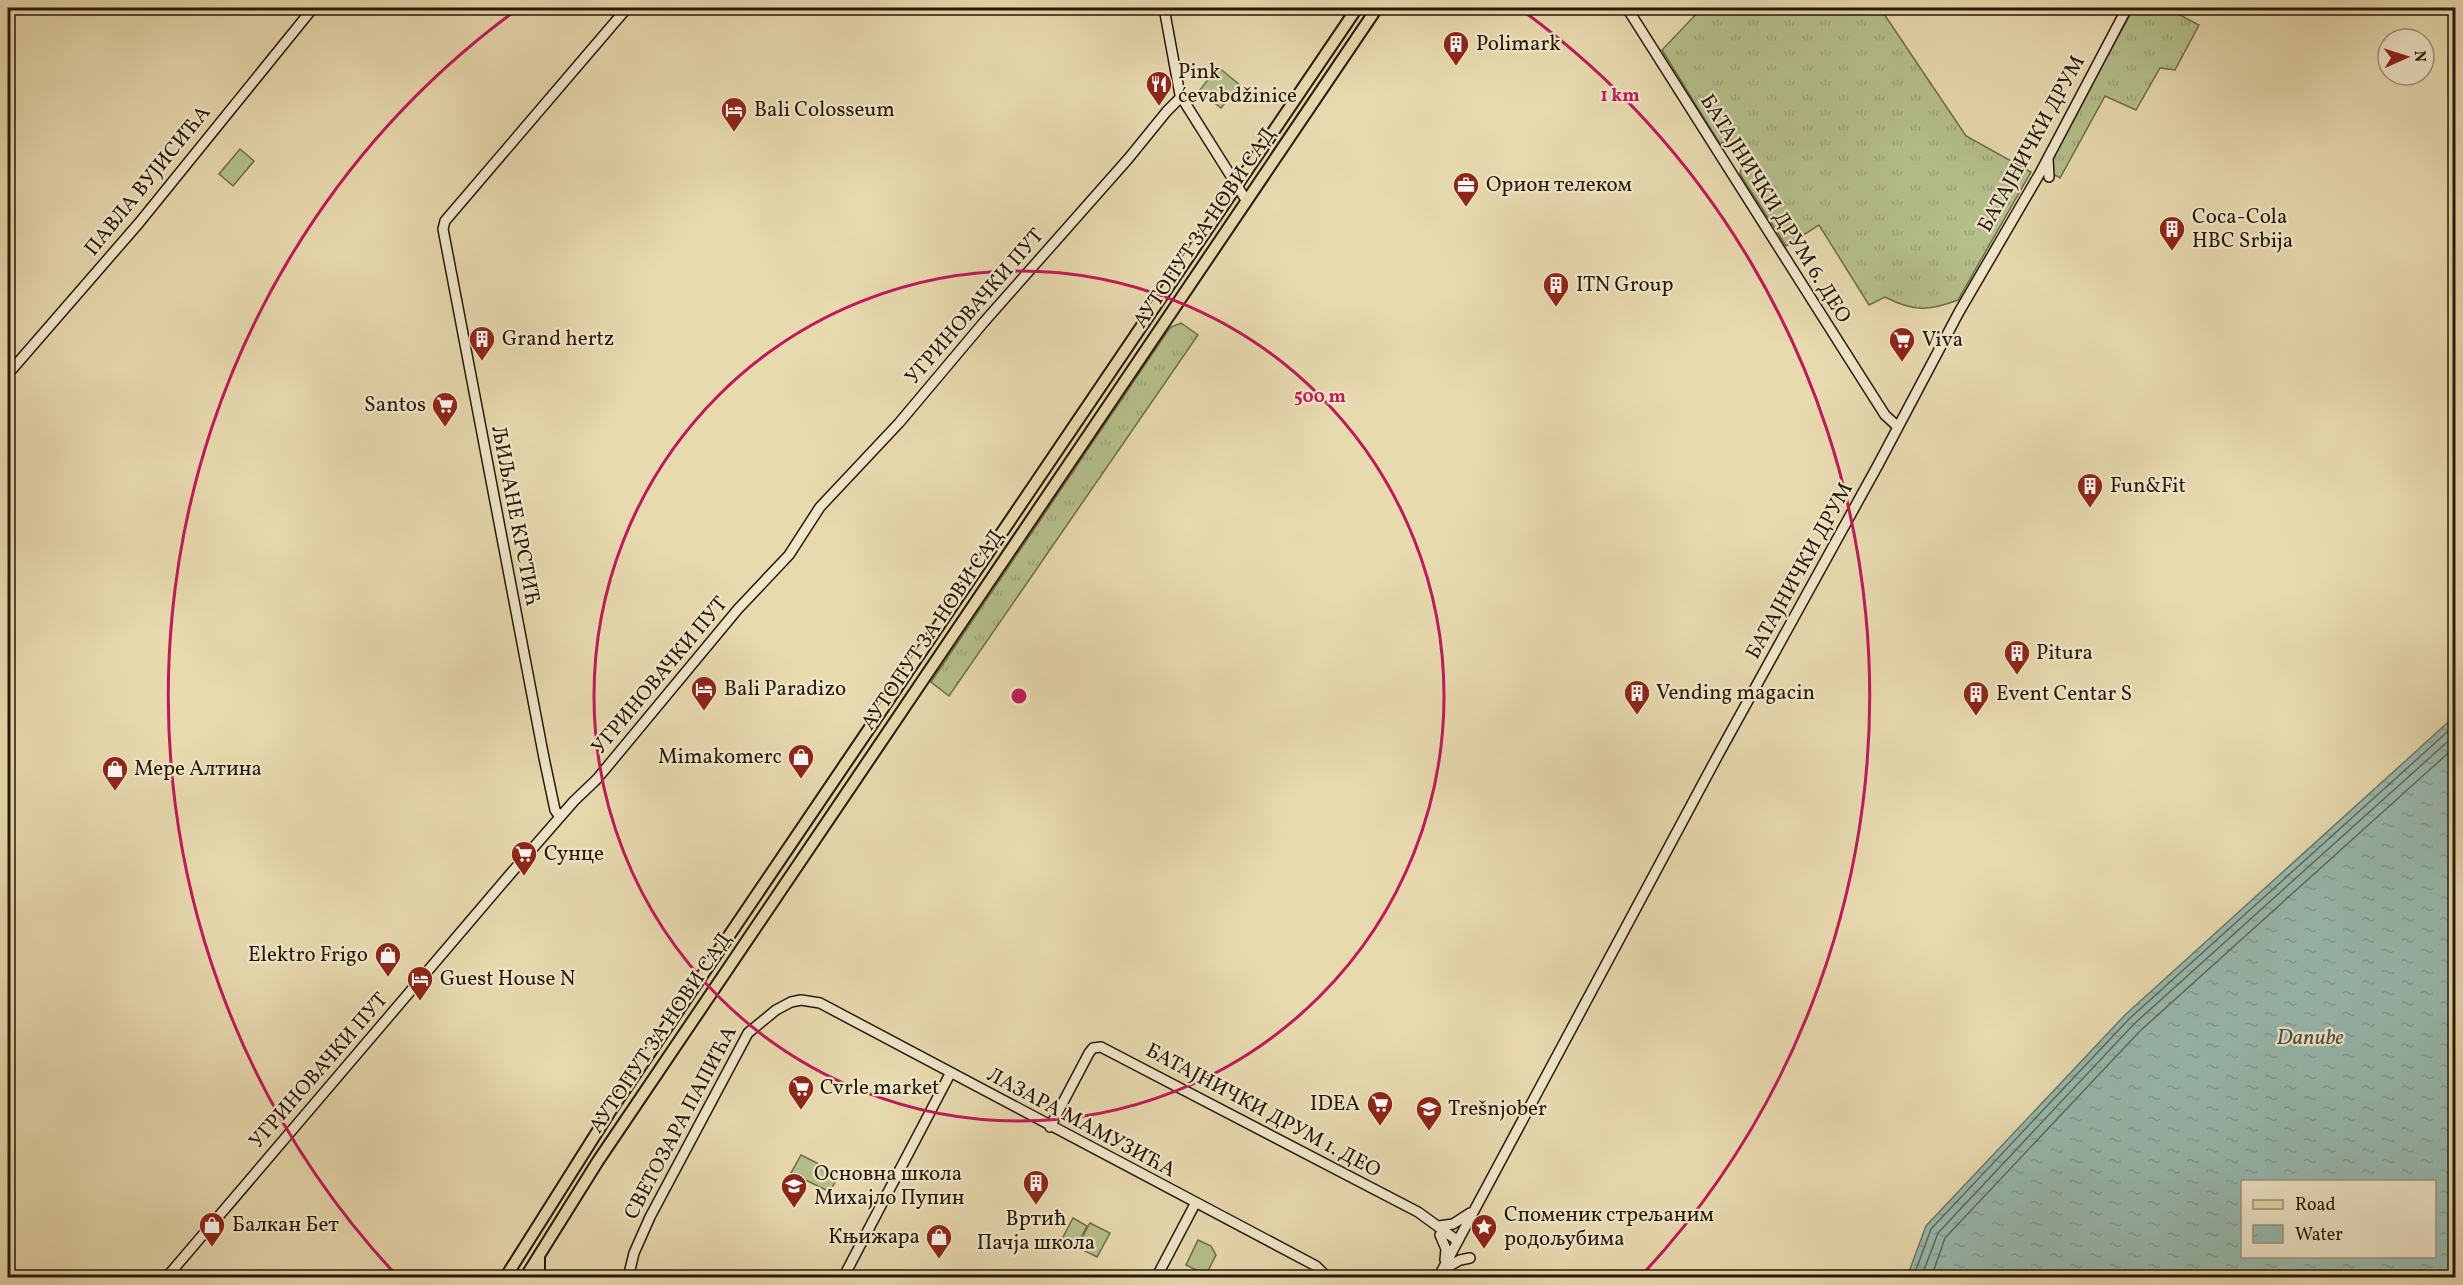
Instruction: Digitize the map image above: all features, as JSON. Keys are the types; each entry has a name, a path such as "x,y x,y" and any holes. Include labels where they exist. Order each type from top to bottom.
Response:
{"main road":[{"name":"АУТОПУТ ЗА НОВИ САД","path":"507,1277 611,1110 1357,8"},
{"name":"АУТОПУТ ЗА НОВИ САД","path":"525,1278 592,1170 1377,8"},
{"path":"539,1254 539,1278"}],"street":[{"name":"ПАВЛА ВУЈИСИЋА","path":"8,374 119,247 313,8"},
{"name":"ЉИЉАНЕ КРСТИЋ","path":"560,817 555,810 523,654 444,242 445,221 627,8"},
{"path":"1164,8 1181,97 1246,200"},
{"name":"БАТАЈНИЧКИ ДРУМ 6. ДЕО","path":"1627,8 1808,297 1885,415 1898,427"},
{"name":"БАТАЈНИЧКИ ДРУМ","path":"1440,1274 1959,312 2049,154 2127,8"},
{"name":"УГРИНОВАЧКИ ПУТ","path":"166,1278 560,817 592,786 724,626 789,555 820,507 899,423 978,328 1181,97"},
{"path":"2049,154 2049,177"},
{"name":"СВЕТОЗАРА ПАПИЋА","path":"628,1278 634,1253 650,1218 745,1037 783,1005 801,1000 820,1003 950,1074"},
{"name":"БАТАЈНИЧКИ ДРУМ 1. ДЕО","path":"1050,1127 1089,1053 1093,1048 1101,1047 1418,1212 1456,1244"},
{"path":"843,1278 950,1074"},
{"name":"ЛАЗАРА МАМУЗИЋА","path":"950,1074 1316,1266 1328,1278"},
{"path":"1156,1278 1195,1204"},
{"path":"1440,1274 1446,1249 1440,1230 1474,1210"},
{"path":"1440,1274 1460,1260 1470,1258"}],"green space":[{"path":"1702,8 1880,8 1966,136 2031,172 1958,300 1930,308 1921,308 1895,302 1885,297 1869,305 1819,225 1786,246 1740,174 1743,159 1731,139 1720,144 1662,50"},
{"path":"2134,8 2167,8 2199,25 2175,70 2160,68 2136,110 2105,96 2060,178 2053,174 2053,153"},
{"path":"1218,67 1240,85 1221,108 1199,91"},
{"path":"240,149 254,161 233,186 219,174"},
{"path":"1181,323 1198,335 949,696 931,682 1167,332 1171,327"},
{"path":"801,1155 839,1174 830,1192 791,1173"},
{"path":"1073,1218 1087,1226 1076,1247 1062,1239"},
{"path":"1090,1223 1110,1233 1097,1257 1077,1247"},
{"path":"1198,1240 1211,1246 1216,1255 1206,1275 1186,1265"}],"water":[{"name":"Danube","path":"2455,716 2455,1277 1907,1277 1926,1226 2125,1015"}],"place":[{"name":"Polimark","path":"1456,67"},
{"name":"Pink ćevabdžinice","path":"1159,107"},
{"name":"Bali Colosseum","path":"734,133"},
{"name":"Орион телеком","path":"1466,208"},
{"name":"Coca-Cola HBC Srbija","path":"2172,252"},
{"name":"ITN Group","path":"1556,308"},
{"name":"Grand hertz","path":"482,362"},
{"name":"Viva","path":"1902,363"},
{"name":"Santos","path":"445,428"},
{"name":"Fun&Fit","path":"2090,509"},
{"name":"Pitura","path":"2017,676"},
{"name":"Bali Paradizo","path":"704,712"},
{"name":"Vending magacin","path":"1637,716"},
{"name":"Event Centar S","path":"1976,717"},
{"name":"Mimakomerc","path":"801,780"},
{"name":"Мере Алтина","path":"115,792"},
{"name":"Сунце","path":"524,877"},
{"name":"Elektro Frigo","path":"388,978"},
{"name":"Guest House N","path":"420,1002"},
{"name":"Cvrle market","path":"801,1111"},
{"name":"IDEA","path":"1380,1127"},
{"name":"Trešnjober","path":"1429,1132"},
{"name":"Вртић Пачја школа","path":"1036,1206"},
{"name":"Основна школа Михајло Пупин","path":"794,1209"},
{"name":"Балкан Бет","path":"212,1248"},
{"name":"Споменик стрељаним родољубима","path":"1484,1250"},
{"name":"Књижара","path":"939,1260"}]}
